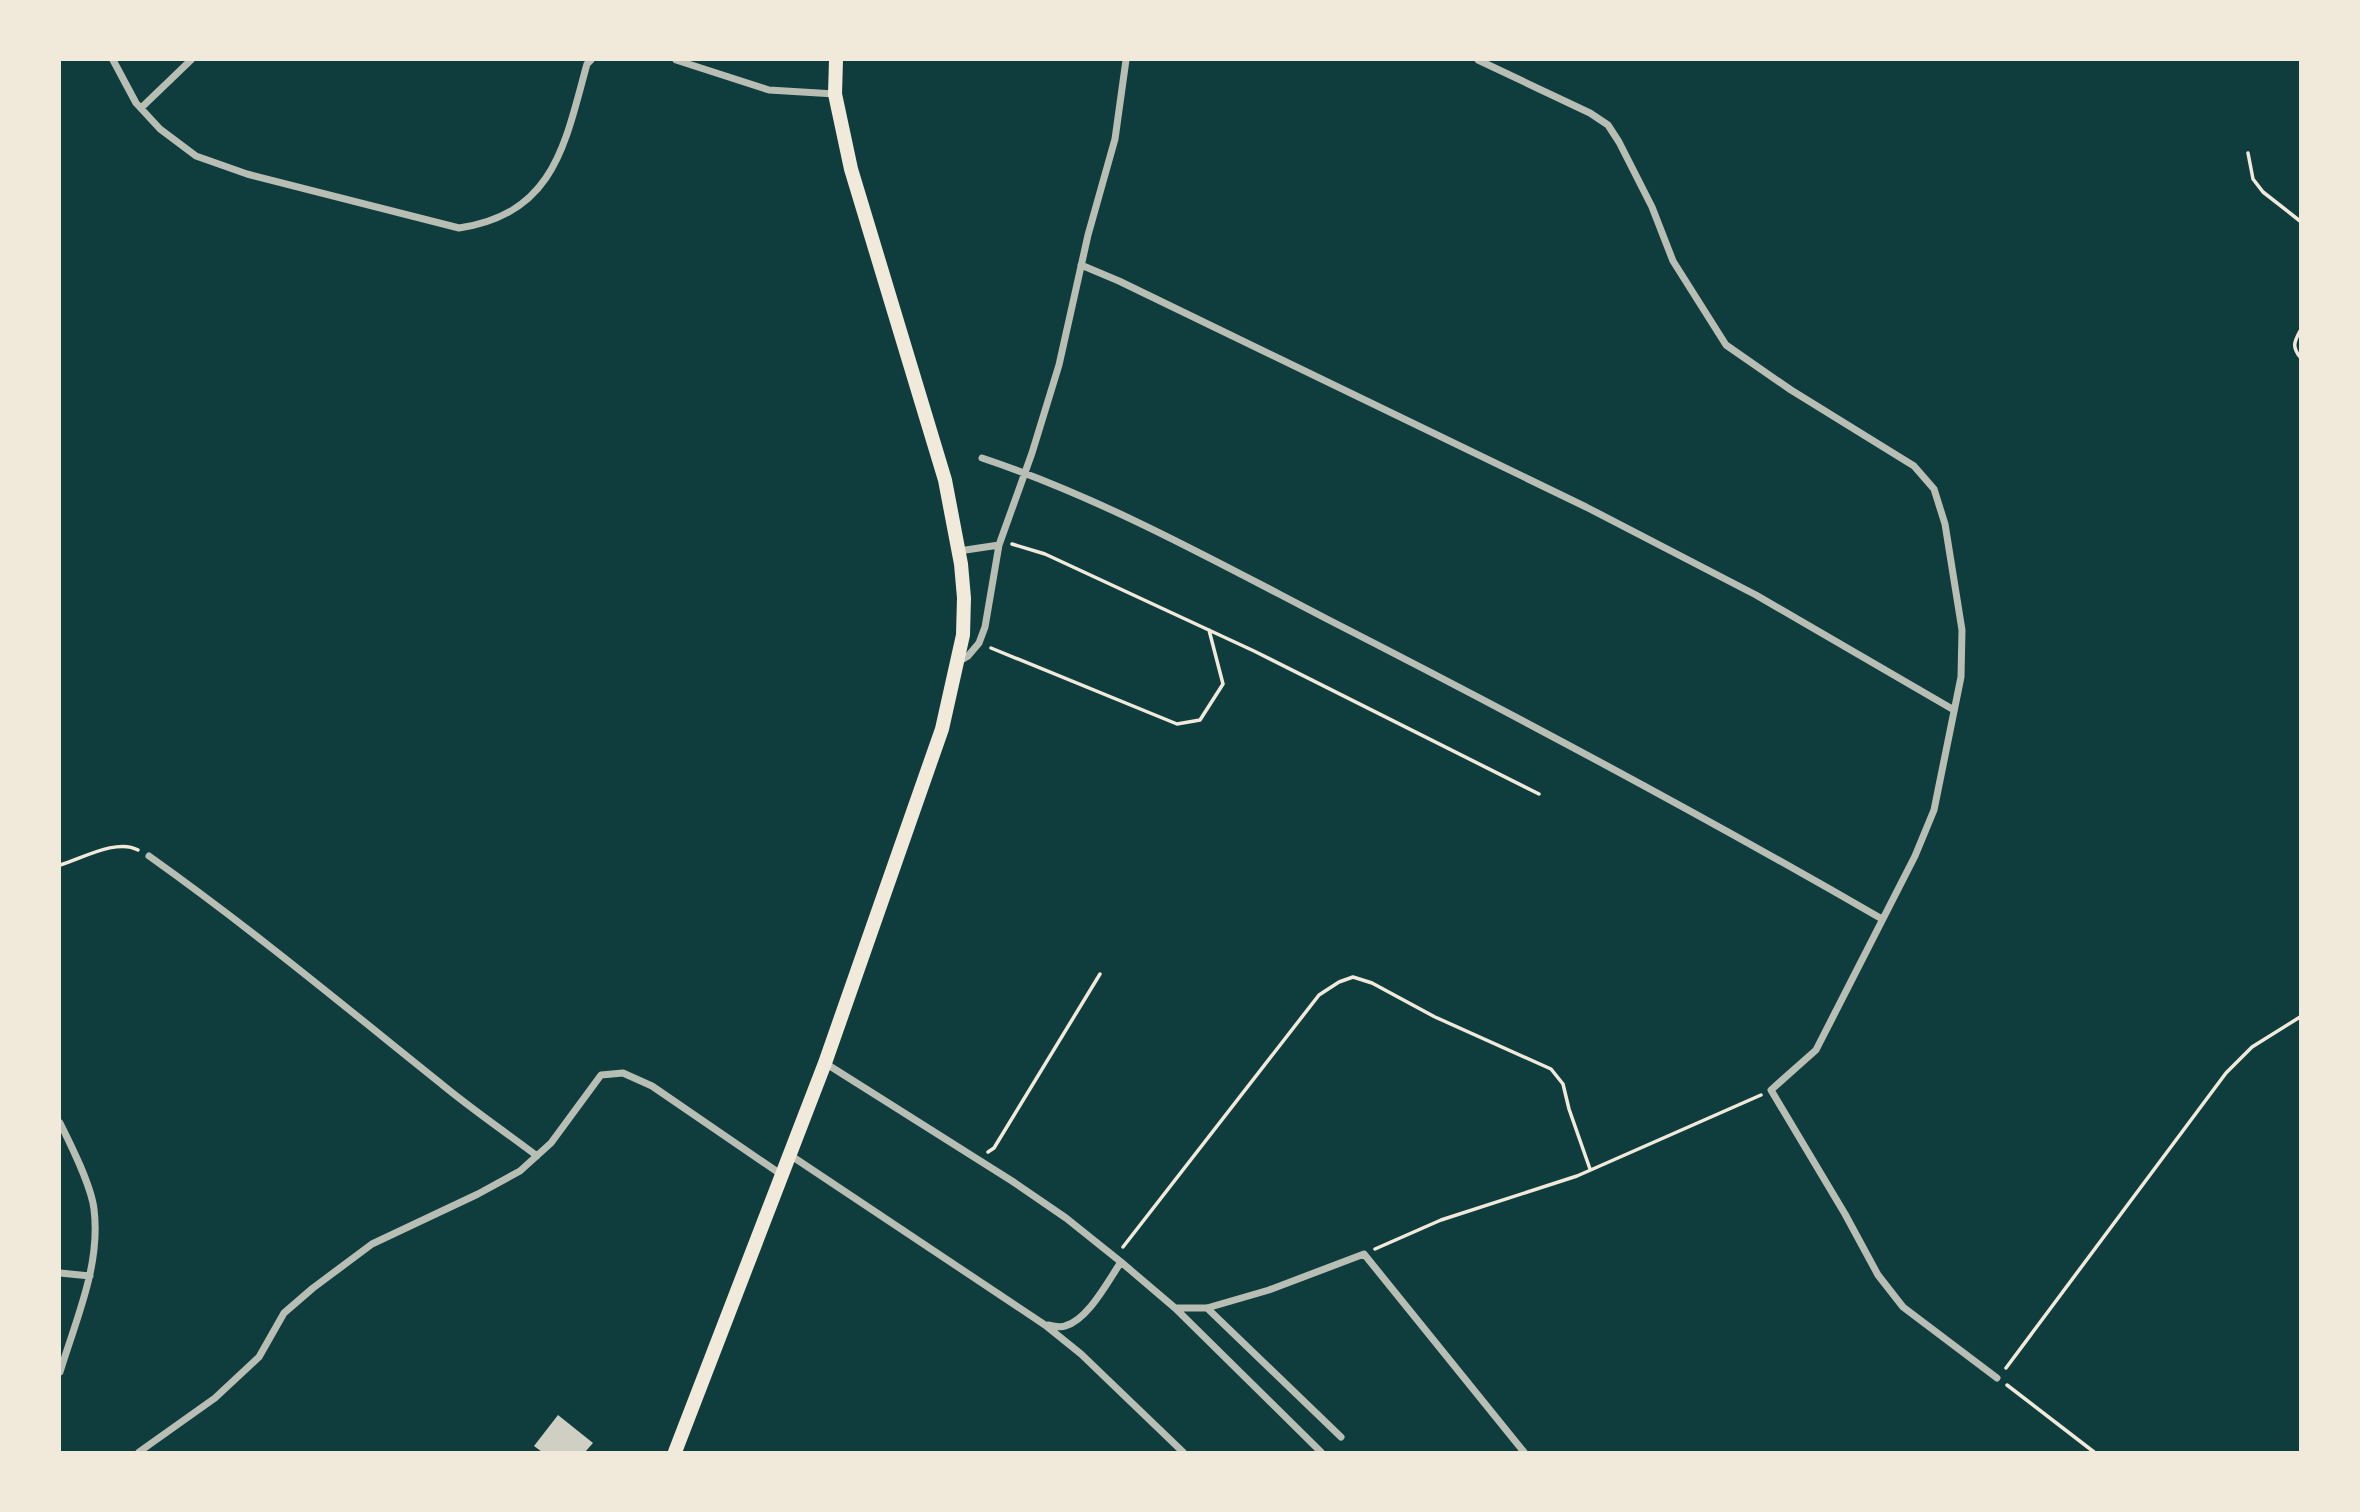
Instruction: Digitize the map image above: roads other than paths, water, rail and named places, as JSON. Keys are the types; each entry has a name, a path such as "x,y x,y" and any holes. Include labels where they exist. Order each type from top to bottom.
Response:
{"main road":[{"path":"675,1452 825,1063 942,729 963,635 964,598 945,480 851,169 835,94 836,60"}],"street":[{"path":"113,60 141,108 160,129 196,156 247,174 460,228 485,224 513,212 543,184 566,142 587,65 591,60"},
{"path":"141,108 191,60"},
{"path":"676,60 769,90 835,94"},
{"path":"958,662 968,656 979,643 985,627 999,545 1026,473 1059,365 1081,265 1115,139 1126,60"},
{"path":"1478,60 1590,113 1608,125 1652,207 1673,261 1726,345 1762,371 1914,466 1934,489 1945,524 1962,630 1961,677 1934,810 1915,856 1816,1049 1771,1090 1878,1275 1903,1307 1997,1378"},
{"path":"1081,265 1586,507 1756,595 1954,710"},
{"path":"982,458 1026,473 1152,530 1381,646 1587,754 1882,919"},
{"path":"958,551 999,545"},
{"path":"149,856 224,910 348,1007 440,1084 537,1156"},
{"path":"825,1063 1066,1218 1175,1308 1321,1452"},
{"path":"139,1452 215,1398 259,1357 284,1313 372,1244 520,1171 551,1143 601,1075 623,1073 652,1086 782,1175"},
{"path":"60,1123 94,1207 94,1262 60,1372"},
{"path":"790,1155 1045,1325 1081,1354 1183,1452"},
{"path":"1175,1308 1207,1307 1269,1290 1364,1254 1524,1452"},
{"path":"1045,1325 1063,1328 1078,1321 1097,1298 1118,1260"},
{"path":"60,1273 90,1276"},
{"path":"1207,1307 1341,1437"}]}
